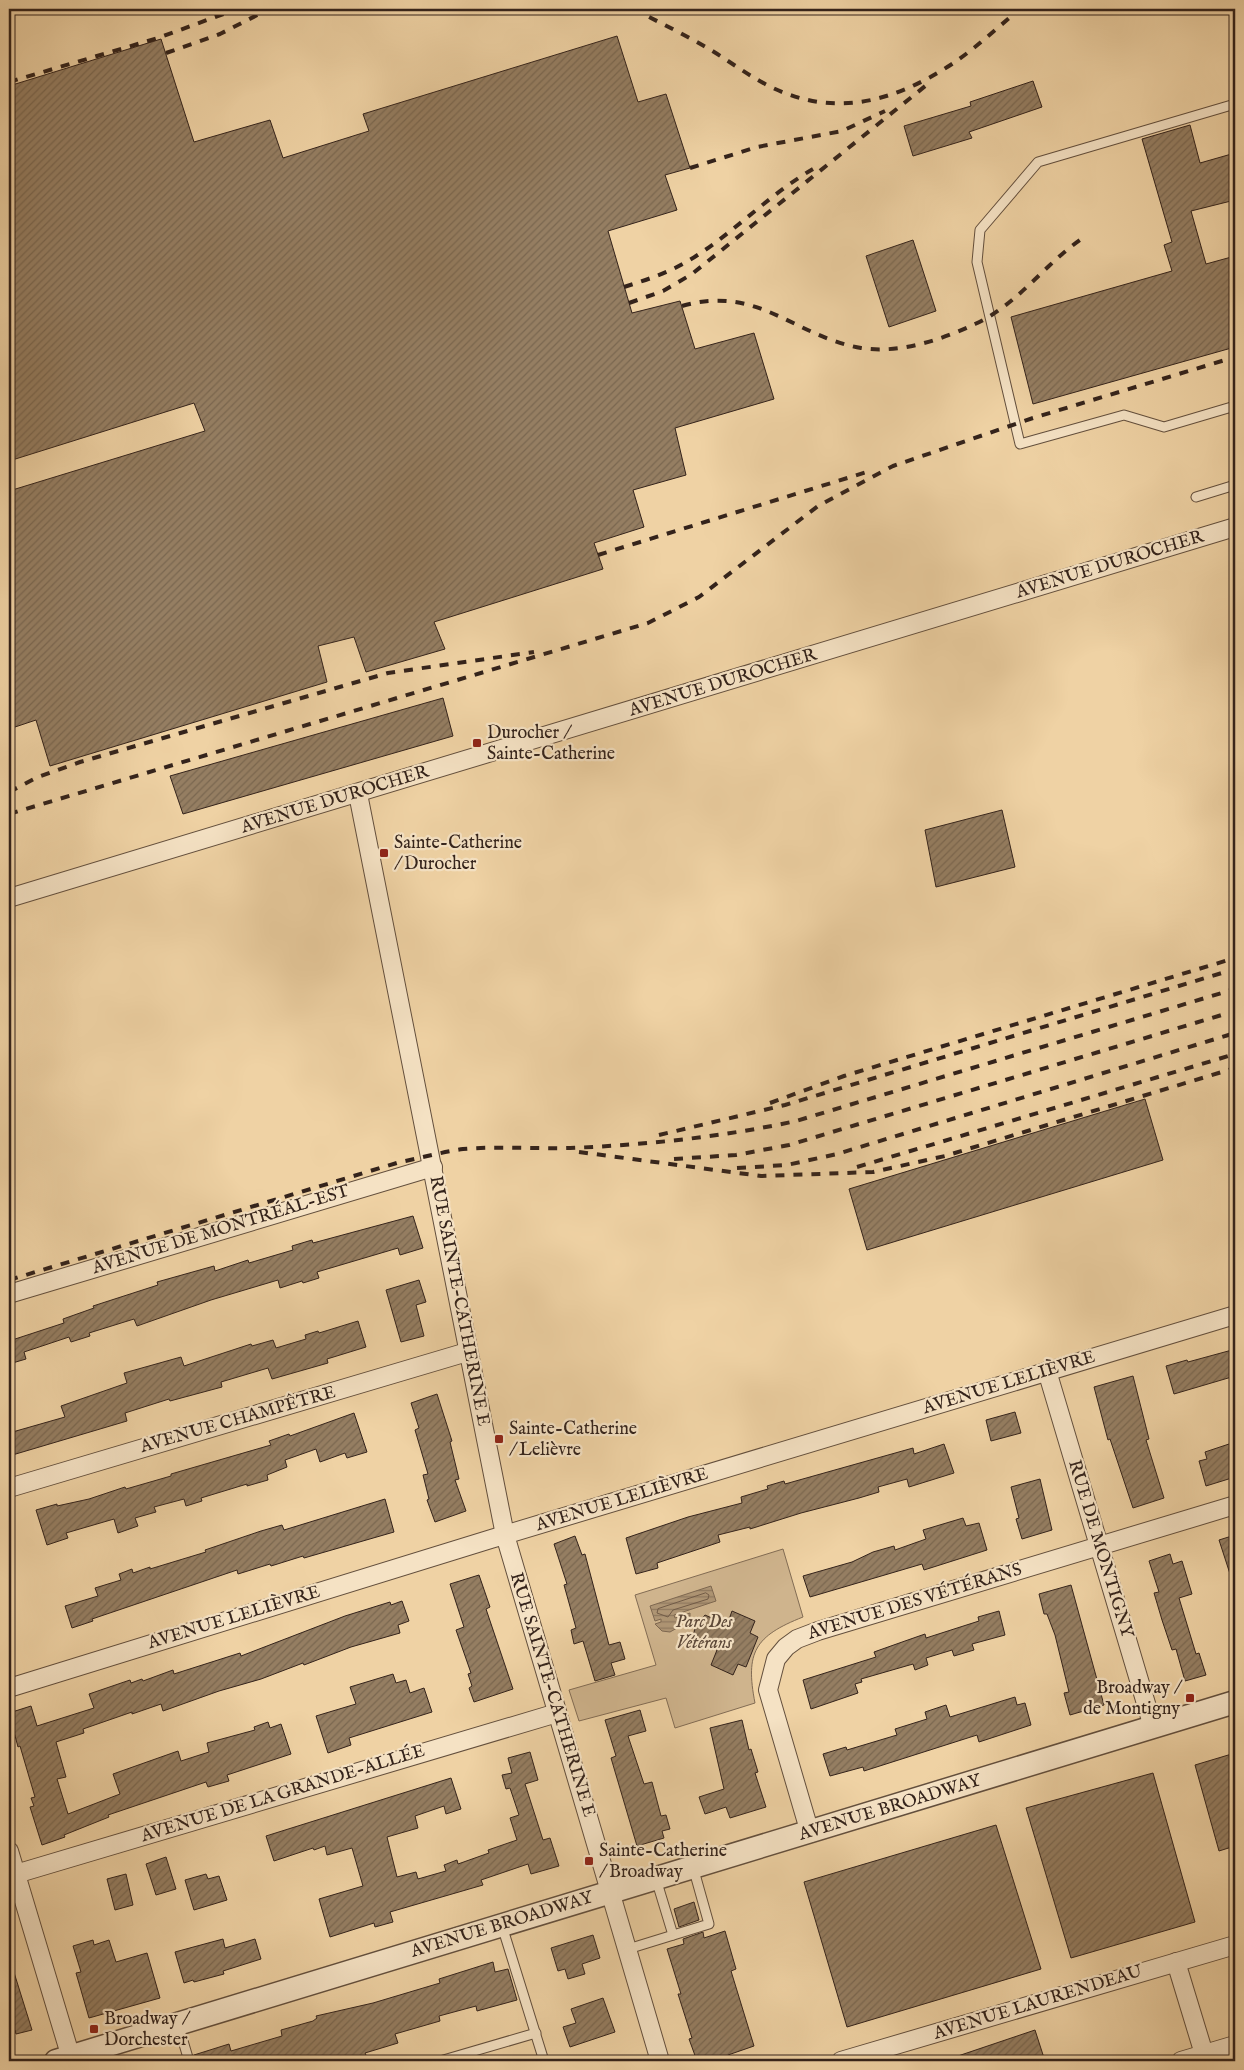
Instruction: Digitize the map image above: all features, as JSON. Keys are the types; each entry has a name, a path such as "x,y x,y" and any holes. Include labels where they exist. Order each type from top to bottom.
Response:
{"street":[{"name":"AVENUE DUROCHER","path":"9,898 358,794 1235,527"},
{"name":"RUE SAINTE-CATHERINE E","path":"358,794 433,1167 467,1352 505,1535 660,2061"},
{"name":"AVENUE DE MONTRÉAL-EST","path":"9,1294 433,1167"},
{"name":"AVENUE LELIÈVRE","path":"9,1688 505,1535 1235,1315"},
{"name":"AVENUE CHAMPÊTRE","path":"9,1488 467,1352"},
{"name":"RUE DE MONTIGNY","path":"1047,1371 1153,1727"},
{"name":"AVENUE DES VÉTÉRANS","path":"810,1833 768,1690 776,1658 786,1647 798,1639 818,1631 1235,1505"},
{"name":"AVENUE BROADWAY","path":"66,2060 178,2024 1235,1702"},
{"name":"AVENUE DE LA GRANDE-ALLÉE","path":"12,1875 557,1713"},
{"path":"9,1851 12,1875 66,2060"},
{"name":"AVENUE LAURENDEAU","path":"841,2061 1235,1945"},
{"path":"1176,1962 1204,2054"},
{"path":"1181,2061 1235,2045"}],"lane":[{"path":"1235,104 1038,162 980,230 977,262 1020,444 1124,415 1164,427 1235,406"},
{"path":"1196,497 1235,485"},
{"path":"628,1949 709,1924 693,1868"},
{"path":"656,1879 672,1935"},
{"path":"502,1925 544,2061"},
{"path":"178,2024 189,2061"},
{"path":"440,2061 536,2032"}],"green space":[{"name":"Parc Des Vétérans","path":"783,1549 803,1617 774,1631 757,1648 753,1658 752,1671 755,1703 675,1728 666,1698 579,1721 569,1690 656,1665 635,1595"}],"water":[{"path":"711,1586 716,1601 674,1615 675,1618 690,1613 690,1623 681,1621 677,1628 670,1632 662,1631 655,1624 661,1622 661,1619 655,1621 650,1606"}],"building":[{"path":"617,36 638,102 666,94 690,168 665,175 677,210 608,231 632,313 680,301 695,349 754,333 774,399 675,428 686,475 633,490 644,527 594,543 603,569 434,622 445,649 366,672 354,637 318,646 327,682 50,766 36,720 9,729 9,491 205,431 194,403 9,461 9,86 161,39 194,142 270,120 283,158 369,131 363,114"},
{"path":"1033,81 1042,107 969,132 972,138 913,156 904,126 971,106 970,102"},
{"path":"1190,125 1200,163 1235,153 1235,200 1191,211 1206,264 1235,256 1235,347 1033,404 1011,317 1172,271 1164,245 1172,242 1142,139"},
{"path":"913,240 936,311 889,327 866,256"},
{"path":"443,698 453,736 183,814 170,776"},
{"path":"1002,810 1015,867 936,887 925,830"},
{"path":"1145,1099 1163,1160 867,1250 849,1189"},
{"path":"413,1216 423,1248 400,1255 398,1248 317,1272 319,1278 303,1283 302,1281 280,1288 278,1280 211,1300 137,1326 134,1319 89,1333 90,1336 71,1342 69,1337 24,1352 26,1359 9,1364 9,1341 64,1323 63,1319 94,1308 93,1306 158,1285 157,1282 214,1266 215,1271 248,1260 249,1263 293,1250 292,1246 312,1240 313,1243"},
{"path":"419,1280 426,1302 416,1305 424,1336 401,1342 386,1290"},
{"path":"358,1321 366,1347 327,1359 328,1363 272,1379 268,1368 221,1382 222,1387 170,1401 169,1399 125,1413 127,1421 9,1456 9,1433 65,1417 61,1406 127,1383 124,1373 181,1357 184,1366 251,1344 252,1346 273,1340 276,1348 306,1339 305,1335 318,1331 319,1333"},
{"path":"1232,1350 1235,1362 1235,1376 1174,1394 1166,1366"},
{"path":"1133,1376 1149,1439 1146,1440 1164,1498 1133,1508 1110,1439 1108,1440 1094,1387"},
{"path":"437,1394 452,1441 450,1442 459,1479 455,1480 466,1511 435,1522 427,1500 429,1499 423,1475 428,1474 415,1430 419,1428 411,1403"},
{"path":"1015,1412 1021,1433 991,1441 986,1420"},
{"path":"354,1413 367,1452 347,1458 345,1453 320,1462 316,1449 285,1460 287,1467 267,1475 268,1480 247,1486 247,1484 201,1498 202,1501 186,1506 184,1499 154,1507 156,1512 135,1518 138,1526 118,1533 114,1519 66,1533 68,1538 47,1545 36,1510 57,1504 57,1506 89,1499 125,1487 126,1489 171,1476 171,1474 271,1445 269,1441 289,1434 290,1436"},
{"path":"1235,1442 1235,1477 1206,1486 1199,1461 1207,1459 1205,1452"},
{"path":"944,1444 954,1473 909,1487 907,1479 878,1487 879,1492 859,1498 750,1529 750,1527 718,1535 720,1542 657,1563 658,1568 636,1574 626,1538 688,1517 742,1503 741,1497 768,1489 767,1486 784,1481 785,1484 913,1448 914,1454"},
{"path":"1040,1479 1052,1530 1022,1539 1016,1519 1019,1518 1011,1487"},
{"path":"385,1499 394,1532 304,1558 303,1556 271,1566 270,1564 238,1574 237,1570 92,1619 93,1621 72,1628 65,1606 98,1596 95,1588 121,1580 119,1574 132,1569 133,1573 150,1567 150,1569 206,1552 205,1550 261,1531 282,1525 284,1530"},
{"path":"963,1518 966,1526 979,1523 987,1550 924,1570 922,1564 810,1597 803,1576 852,1562 873,1552 894,1546 895,1550 926,1539 923,1530"},
{"path":"1235,1535 1235,1580 1232,1580 1219,1540"},
{"path":"575,1536 582,1555 585,1554 609,1645 620,1642 625,1659 611,1663 615,1675 595,1681 583,1641 574,1644 571,1630 576,1628 564,1585 567,1584 554,1544"},
{"path":"1170,1554 1173,1564 1182,1561 1192,1594 1179,1598 1196,1654 1199,1653 1206,1675 1185,1681 1176,1649 1172,1650 1162,1620 1154,1593 1159,1592 1149,1561"},
{"path":"479,1575 490,1607 486,1609 513,1689 474,1702 469,1688 472,1686 468,1674 471,1673 456,1630 464,1627 450,1584"},
{"path":"1071,1585 1104,1705 1070,1715 1064,1693 1069,1692 1055,1635 1047,1614 1044,1614 1039,1594"},
{"path":"402,1601 409,1621 398,1625 400,1633 351,1647 304,1665 303,1663 261,1679 219,1691 163,1711 161,1704 132,1714 132,1712 83,1729 84,1733 56,1742 66,1777 57,1779 68,1814 120,1794 113,1774 178,1751 181,1761 209,1752 207,1743 255,1730 254,1727 268,1722 270,1728 281,1724 291,1754 227,1775 229,1781 208,1787 206,1782 108,1815 109,1817 42,1845 30,1807 34,1806 31,1798 35,1797 9,1713 31,1706 37,1726 94,1708 89,1694 130,1680 131,1683 142,1679 143,1681 173,1670 174,1674 240,1653 241,1656 345,1616 390,1602 391,1605"},
{"path":"732,1611 755,1621 750,1633 758,1637 746,1667 738,1664 733,1675 711,1665 717,1650 693,1640 695,1626 705,1615 727,1625"},
{"path":"999,1611 1005,1635 972,1644 974,1650 954,1656 952,1650 926,1658 928,1665 915,1670 913,1664 861,1679 862,1682 855,1684 858,1693 811,1709 803,1680 876,1657 874,1652 905,1641 925,1634 926,1638 979,1621 978,1617"},
{"path":"393,1674 396,1683 406,1680 410,1693 424,1688 432,1712 349,1738 351,1745 328,1753 316,1716 356,1704 350,1687"},
{"path":"1015,1697 1017,1705 1025,1703 1031,1725 979,1742 977,1735 864,1771 863,1767 830,1776 823,1754 846,1747 847,1750 897,1735 895,1729 927,1719 925,1712 946,1705 950,1717"},
{"path":"640,1710 646,1731 628,1736 644,1784 652,1782 661,1816 666,1815 670,1829 662,1831 664,1838 637,1846 611,1758 616,1756 605,1720"},
{"path":"742,1720 749,1750 751,1749 758,1772 755,1773 766,1807 730,1818 726,1807 705,1814 699,1797 724,1789 710,1728"},
{"path":"530,1752 538,1780 525,1784 543,1840 550,1838 559,1866 531,1874 528,1864 481,1880 483,1885 390,1912 393,1922 375,1927 374,1923 330,1937 319,1899 363,1886 352,1848 327,1855 325,1846 314,1850 313,1848 274,1861 266,1836 451,1778 461,1809 446,1814 444,1806 415,1816 418,1828 387,1837 397,1877 416,1872 418,1879 446,1871 444,1865 457,1860 458,1864 489,1853 488,1850 517,1840 510,1818 519,1815 510,1788 506,1789 502,1775 512,1773 508,1758"},
{"path":"1235,1753 1235,1846 1219,1851 1195,1765"},
{"path":"1153,1773 1195,1922 1071,1958 1026,1808"},
{"path":"996,1825 1041,1969 847,2027 804,1882"},
{"path":"166,1857 176,1889 156,1895 146,1864"},
{"path":"126,1874 133,1905 115,1910 107,1879"},
{"path":"206,1874 208,1879 219,1876 227,1900 194,1910 185,1880"},
{"path":"694,1902 699,1920 679,1927 674,1909"},
{"path":"725,1931 736,1969 731,1971 754,2046 728,2055 730,2061 697,2061 689,2039 692,2038 678,1994 681,1994 667,1949 684,1944 683,1939 703,1932 704,1938"},
{"path":"593,1935 600,1958 582,1964 585,1974 568,1979 565,1969 558,1971 551,1948"},
{"path":"223,1939 225,1948 255,1939 261,1959 223,1971 224,1974 184,1983 175,1952"},
{"path":"93,1940 94,1945 109,1940 116,1962 147,1953 160,1998 89,2018 76,1973 81,1972 73,1946"},
{"path":"493,1962 495,1972 508,1969 517,2000 477,2011 476,2006 439,2016 440,2021 395,2034 398,2043 365,2053 366,2055 347,2061 195,2061 194,2055 229,2044 231,2051 282,2036 281,2030 313,2021 317,2018 316,2016 373,2003 440,1983 439,1979"},
{"path":"12,1966 32,2030 16,2034 15,2030 9,2032 9,1967"},
{"path":"603,1998 615,2032 570,2047 563,2027 576,2023 571,2009"},
{"path":"1035,2030 1045,2061 950,2061 949,2059"}],"railway":[{"path":"9,82 158,38 237,9"},
{"path":"166,53 220,34 269,9"},
{"path":"633,9 704,46 773,88 797,97 820,102 843,103 887,96 931,77 970,51 1020,9"},
{"path":"629,303 663,291 692,274 929,83"},
{"path":"690,168 757,147 842,131 885,111"},
{"path":"624,287 665,273 688,261 813,169"},
{"path":"682,306 709,301 732,302 754,306 837,342 861,348 890,349 905,347 948,335 990,316 1004,307 1080,240"},
{"path":"9,814 648,623 699,597 818,506 893,466 1033,418 1235,357"},
{"path":"598,555 870,471"},
{"path":"9,792 38,777 80,762 388,673 534,652"},
{"path":"770,1103 844,1076 1235,958"},
{"path":"659,1135 785,1105 1235,969"},
{"path":"9,1280 400,1162 447,1152 476,1148 570,1148 627,1145 712,1136 796,1121 1235,989"},
{"path":"674,1159 736,1155 789,1145 1235,1011"},
{"path":"737,1168 787,1165 837,1154 1235,1033"},
{"path":"857,1167 1235,1054"},
{"path":"579,1152 761,1176 873,1172 945,1156 1235,1068"}],"place":[{"name":"Durocher / Sainte-Catherine","path":"477,743"},
{"name":"Sainte-Catherine / Durocher","path":"384,853"},
{"name":"Sainte-Catherine / Lelièvre","path":"499,1439"},
{"name":"Broadway / de Montigny","path":"1190,1698"},
{"name":"Sainte-Catherine / Broadway","path":"589,1861"},
{"name":"Broadway / Dorchester","path":"94,2029"}]}
